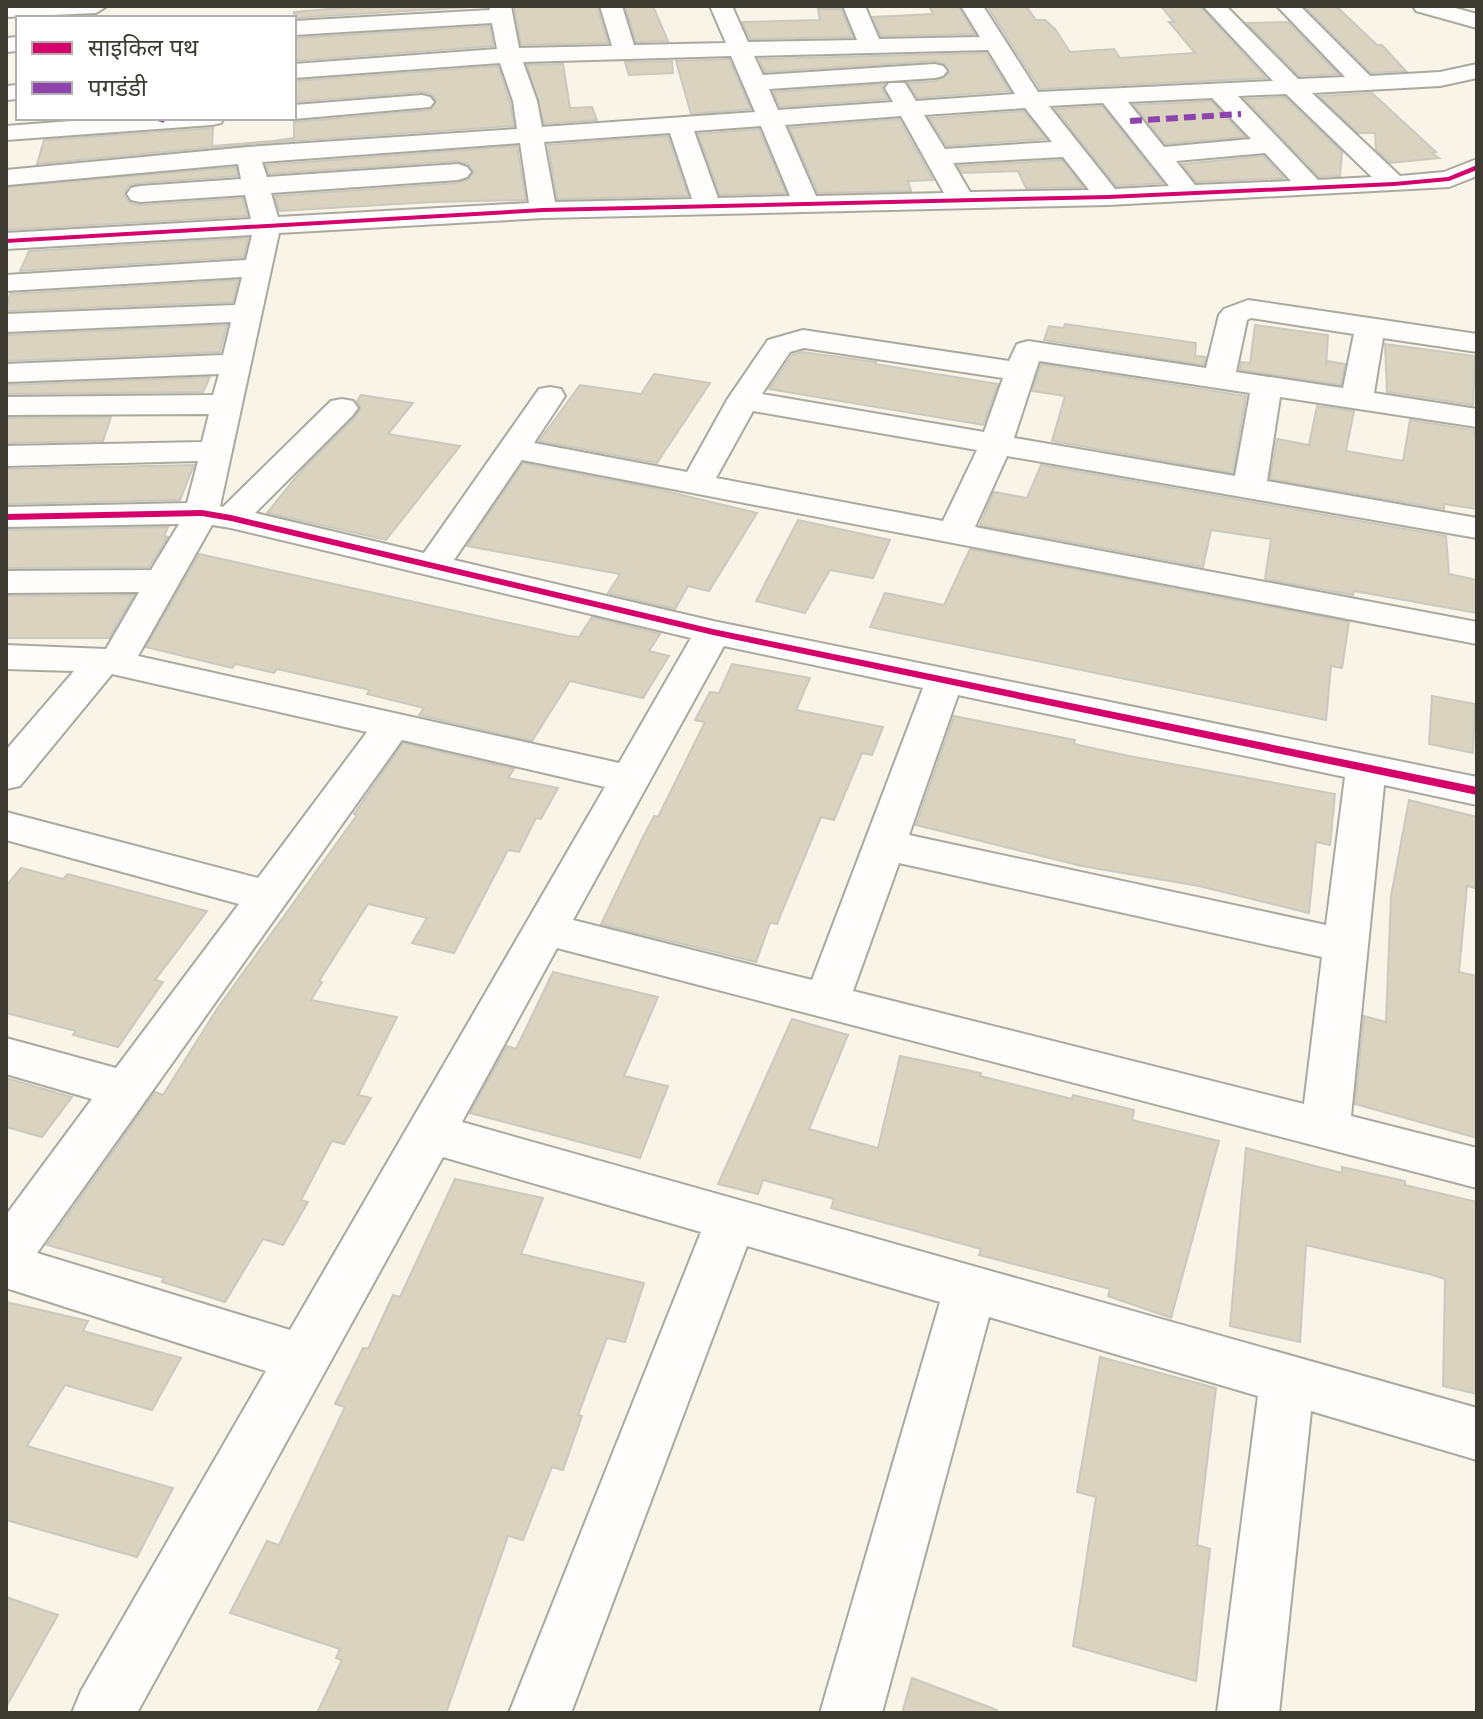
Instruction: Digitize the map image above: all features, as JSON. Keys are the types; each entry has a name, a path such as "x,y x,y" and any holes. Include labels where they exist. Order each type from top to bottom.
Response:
{"street":[{"path":"6,10 94,6"},
{"path":"611,6 625,52"},
{"path":"972,6 1031,100 1108,197"},
{"path":"1214,6 1293,88 1394,184"},
{"path":"1288,6 1364,83"},
{"path":"1424,6 1477,21"},
{"path":"296,28 501,11 509,55 525,101 543,210"},
{"path":"829,18 856,12 934,157 962,201"},
{"path":"723,13 755,20"},
{"path":"723,13 807,205"},
{"path":"296,71 509,55 996,43"},
{"path":"752,83 973,68 1014,72 1274,69"},
{"path":"8,177 530,134 1031,100 1440,79 1477,71"},
{"path":"1220,92 1311,187"},
{"path":"1110,96 1188,193"},
{"path":"296,112 422,102"},
{"path":"1130,121 1241,114"},
{"path":"6,133 162,120"},
{"path":"680,125 707,205"},
{"path":"1158,155 1271,145"},
{"path":"934,157 1069,149"},
{"path":"216,516 216,451 267,228 248,155"},
{"path":"6,241 543,210 1108,197 1394,184 1449,179 1477,167"},
{"path":"121,195 458,172"},
{"path":"6,283 257,268"},
{"path":"1219,379 1234,315 1256,309 1477,343"},
{"path":"6,323 247,313"},
{"path":"1357,399 1370,326"},
{"path":"697,483 743,400 779,346 803,339 1021,372"},
{"path":"954,534 996,445 1028,350 1477,418"},
{"path":"6,373 235,364"},
{"path":"1249,489 1267,386"},
{"path":"433,566 550,396"},
{"path":"743,400 1477,528"},
{"path":"6,406 226,404"},
{"path":"6,776 109,661 163,581 216,516 342,408"},
{"path":"513,449 1477,633"},
{"path":"6,456 216,451"},
{"path":"6,517 216,516 713,632 1477,791"},
{"path":"6,582 163,581"},
{"path":"103,1713 713,632"},
{"path":"6,657 109,661 630,779"},
{"path":"827,1001 945,680"},
{"path":"6,1255 392,726"},
{"path":"1325,1129 1366,768"},
{"path":"6,826 268,896"},
{"path":"885,845 1346,946"},
{"path":"545,929 1477,1168"},
{"path":"6,1056 126,1090"},
{"path":"430,1133 1477,1434"},
{"path":"540,1713 731,1220"},
{"path":"6,1266 303,1358"},
{"path":"851,1713 970,1289"},
{"path":"1248,1713 1287,1379"}],"building":[{"path":"365,6 486,6 296,18 294,12"},
{"path":"514,6 597,6 608,43 521,45"},
{"path":"625,6 653,6 668,41 636,42"},
{"path":"929,6 958,6 975,34 881,36 873,17 933,14"},
{"path":"987,6 1026,6 1036,20 1045,20 1055,29 1070,52 1114,49 1120,58 1195,53 1169,22 1174,22 1161,6 1200,6 1266,78 1040,89"},
{"path":"1304,6 1336,6 1377,45 1382,45 1406,71 1371,73"},
{"path":"818,9 841,9 853,37 750,39 742,22 820,20"},
{"path":"1288,22 1338,74 1299,76 1247,23"},
{"path":"490,26 493,46 296,61 296,38"},
{"path":"986,53 1010,91 918,98 908,83 936,81 949,73 945,64 936,61 765,72 759,59"},
{"path":"729,59 751,109 691,114 676,61"},
{"path":"672,61 673,73 629,75 625,62"},
{"path":"563,64 570,108 592,107 597,120 544,124 527,65"},
{"path":"498,66 514,126 248,144 37,164 44,140 213,128 212,146 273,141 294,138 294,122 430,110 436,100 431,94 422,92 296,102 296,81"},
{"path":"884,84 882,89 888,99 780,107 773,92"},
{"path":"1372,93 1439,158 1390,163 1376,149 1375,133 1358,133 1319,96"},
{"path":"1285,97 1342,152 1340,176 1319,177 1245,99"},
{"path":"1211,101 1245,137 1165,144 1134,105"},
{"path":"1102,106 1163,183 1116,186 1055,109"},
{"path":"1024,111 1046,139 947,146 929,118"},
{"path":"899,119 933,180 908,181 911,191 818,193 789,128"},
{"path":"759,129 786,193 720,195 698,134"},
{"path":"668,136 688,196 557,199 548,145"},
{"path":"517,146 526,200 279,211 275,196 458,183 469,179 474,172 468,164 458,161 269,174 266,165"},
{"path":"1264,156 1284,178 1196,182 1182,164"},
{"path":"1062,160 1083,187 1026,188 1018,171 962,173 958,166"},
{"path":"236,167 237,176 140,183 128,186 124,196 130,203 140,205 243,198 247,216 6,230 6,187"},
{"path":"248,238 244,257 20,271 29,251"},
{"path":"238,280 233,302 6,311 10,294"},
{"path":"1065,324 1196,343 1195,356 1206,357 1204,365 1044,340 1049,326 1063,328"},
{"path":"227,325 220,352 6,361 6,335"},
{"path":"1255,325 1328,335 1326,366 1327,361 1345,364 1341,385 1240,370 1241,362 1250,363"},
{"path":"1385,344 1475,356 1473,405 1387,392"},
{"path":"802,352 998,384 983,425 769,389 792,355"},
{"path":"1041,364 1246,396 1233,473 1052,441 1065,396 1032,391"},
{"path":"654,374 710,383 657,463 539,441 580,385 641,394"},
{"path":"210,377 203,392 6,394 6,385"},
{"path":"361,395 413,403 388,434 460,446 386,540 267,513 301,471 355,417 361,408 357,401"},
{"path":"1317,406 1354,411 1346,451 1403,461 1410,420 1474,430 1477,436 1477,509 1444,504 1444,509 1270,479 1277,439 1309,445"},
{"path":"111,417 103,441 6,443 6,418"},
{"path":"523,463 657,489 757,513 709,591 688,586 675,609 608,593 620,574 467,546"},
{"path":"194,465 180,500 6,504 6,469"},
{"path":"1041,465 1446,536 1449,574 1477,580 1477,613 1265,579 1271,539 1211,530 1203,567 980,525 994,492 1027,498"},
{"path":"798,520 890,540 873,578 830,570 805,613 756,601"},
{"path":"168,527 164,536 168,537 149,567 6,568 6,530"},
{"path":"970,549 1349,622 1342,668 1331,666 1326,720 870,627 885,593 944,605"},
{"path":"199,554 569,636 579,637 592,617 660,634 649,651 669,656 643,698 570,681 532,741 419,715 424,708 367,694 370,690 277,669 274,673 236,664 232,668 146,647"},
{"path":"134,595 109,638 6,638 6,596"},
{"path":"732,664 810,678 796,710 883,727 872,755 862,753 834,820 821,817 777,924 770,923 756,962 601,924 641,841 654,816 658,817 705,722 695,720 710,692 719,693"},
{"path":"1432,696 1475,704 1473,753 1429,744"},
{"path":"954,716 1075,740 1074,744 1129,756 1335,794 1330,845 1316,842 1309,913 1199,886 1082,866 916,825"},
{"path":"403,743 514,769 508,778 558,788 541,819 536,818 519,852 508,850 454,953 412,943 427,918 368,904 319,981 322,982 311,1000 397,1017 358,1095 371,1098 344,1144 332,1141 301,1200 308,1202 283,1245 263,1239 225,1302 162,1282 164,1278 47,1245 155,1092 163,1095 217,1009 357,815 354,814"},
{"path":"1409,800 1477,817 1477,872 1475,888 1467,886 1459,972 1477,976 1477,1138 1355,1104 1364,1016 1386,1022 1391,896"},
{"path":"21,868 63,879 68,874 207,911 155,980 163,982 118,1047 73,1035 76,1031 6,1013 6,886"},
{"path":"553,972 658,997 624,1076 668,1086 640,1158 470,1113 507,1046 516,1049"},
{"path":"792,1019 848,1035 809,1129 878,1148 900,1056 981,1073 980,1076 1072,1099 1073,1095 1134,1110 1132,1120 1219,1141 1171,1318 1108,1296 1110,1289 979,1255 981,1249 831,1208 834,1199 763,1180 758,1194 718,1184"},
{"path":"6,1078 72,1097 42,1137 6,1127"},
{"path":"1246,1148 1342,1173 1342,1167 1405,1181 1405,1185 1477,1202 1477,1394 1443,1386 1445,1279 1429,1274 1306,1245 1300,1342 1230,1326"},
{"path":"455,1179 543,1198 521,1254 644,1283 625,1342 607,1338 578,1415 582,1416 563,1470 552,1467 523,1540 508,1536 446,1713 317,1713 342,1660 336,1658 340,1649 230,1613 267,1541 279,1545 345,1407 335,1404 363,1348 368,1349 393,1295 400,1297"},
{"path":"6,1302 88,1321 83,1331 181,1358 152,1410 65,1385 27,1446 173,1488 137,1557 6,1520"},
{"path":"1100,1357 1216,1388 1197,1545 1210,1549 1196,1681 1073,1646 1096,1497 1077,1492"},
{"path":"6,1597 58,1615 6,1707"},
{"path":"912,1678 997,1710 997,1713 902,1713"}],"marked path":[{"path":"1130,121 1241,114"}],"cycle path":[{"path":"6,241 543,210 1108,197 1394,184 1449,179 1477,167"},
{"path":"6,517 202,513 231,518 713,632 1477,791"}]}
